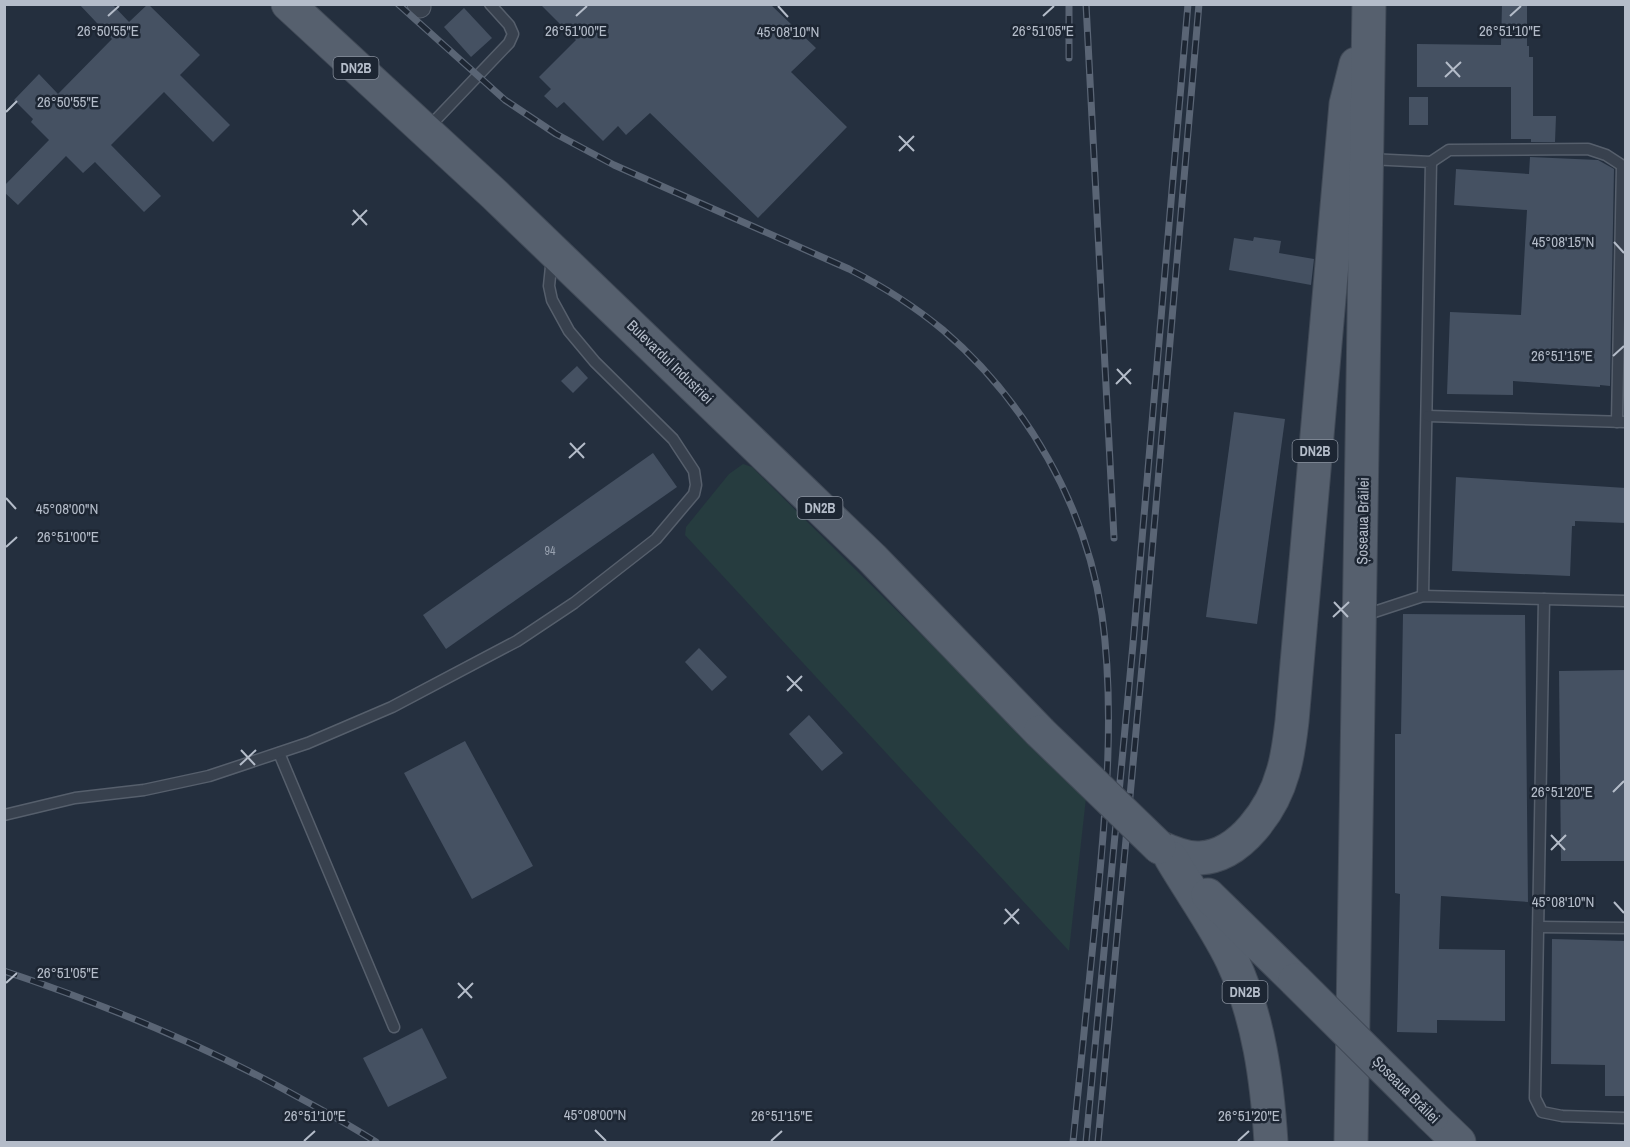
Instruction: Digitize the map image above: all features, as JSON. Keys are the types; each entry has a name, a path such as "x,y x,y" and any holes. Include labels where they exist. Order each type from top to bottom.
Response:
{"main road":[{"name":"Bulevardul Industriei","path":"288,4 554,251 872,558 1040,732 1165,853"},
{"name":"Șoseaua Brăilei","path":"1351,1143 1369,18"},
{"name":"DN2B","path":"1165,853 1190,858 1207,857 1224,852 1245,835 1259,819 1277,789 1287,754 1292,722 1346,104 1369,18"},
{"name":"Șoseaua Brăilei","path":"1165,853 1459,1143"},
{"name":"DN2B","path":"1165,853 1222,941 1244,989 1262,1052 1271,1143"}],"lane":[{"path":"424,131 509,43 513,34 509,25 489,4"},
{"path":"1368,159 1431,162 1449,150 1588,149 1606,155 1624,167 1621,422 1428,416"},
{"path":"1423,596 1431,162"},
{"path":"4,815 75,798 176,784 209,776 308,743 392,707 526,636 641,552 679,514 694,494 696,485 694,471 673,439 595,362 569,331 560,316 549,286 554,251"},
{"path":"1361,616 1423,596 1626,601"},
{"path":"1545,599 1535,1098 1542,1112 1562,1116 1626,1118"},
{"path":"279,753 394,1027"},
{"path":"1539,927 1626,928"}],"green space":[{"path":"743,464 752,467 1086,798 1069,951 685,535 686,527 729,474"}],"building":[{"path":"79,4 112,4 129,22 148,4 200,55 180,75 230,125 213,142 164,92 111,145 161,196 144,212 95,162 83,173 66,156 18,205 4,192 4,186 49,140 14,100 39,74 58,94 112,39"},
{"path":"540,4 770,4 816,48 791,72 847,127 758,218 650,113 626,135 618,126 603,141 564,102 557,108 544,96 551,89 539,77 576,40"},
{"path":"1502,4 1527,4 1527,46 1529,46 1529,57 1533,57 1533,116 1556,116 1555,142 1511,139 1511,87 1417,87 1417,44 1501,45"},
{"path":"464,8 492,38 471,57 444,27"},
{"path":"1409,97 1428,97 1428,125 1409,125"},
{"path":"1530,157 1598,160 1614,169 1610,386 1513,381 1513,395 1447,394 1450,312 1521,315 1527,210 1454,205 1456,169 1529,174"},
{"path":"1254,237 1281,241 1279,253 1314,259 1311,285 1229,270 1234,238 1253,241"},
{"path":"577,366 588,378 573,393 561,381"},
{"path":"1234,412 1285,419 1257,624 1206,617"},
{"path":"653,453 677,487 446,649 423,615"},
{"path":"1456,477 1626,488 1626,523 1575,521 1575,526 1572,526 1570,576 1452,571"},
{"path":"1403,614 1525,615 1528,902 1441,896 1439,949 1505,950 1505,1021 1437,1020 1437,1033 1397,1032 1400,894 1395,893 1395,734 1401,734"},
{"path":"699,648 727,677 712,691 685,662"},
{"path":"1626,670 1626,861 1561,861 1559,671"},
{"path":"809,715 843,753 822,771 789,734"},
{"path":"465,741 533,866 472,899 404,773"},
{"path":"1552,939 1626,941 1626,1096 1605,1096 1605,1065 1551,1064"},
{"path":"422,1028 447,1078 388,1107 363,1058"}],"railway":[{"path":"398,4 505,100 556,134 614,165 849,269 886,289 909,305 943,330 973,358 1026,423 1048,459 1067,496 1094,574 1102,615 1108,687 1108,760 1103,832 1073,1142"},
{"path":"1069,4 1069,58"},
{"path":"1086,4 1114,538"},
{"path":"1086,1142 1133,644 1188,4"},
{"path":"1098,1142 1144,645 1199,4"},
{"path":"4,971 117,1012 191,1043 263,1078 376,1142"}]}
